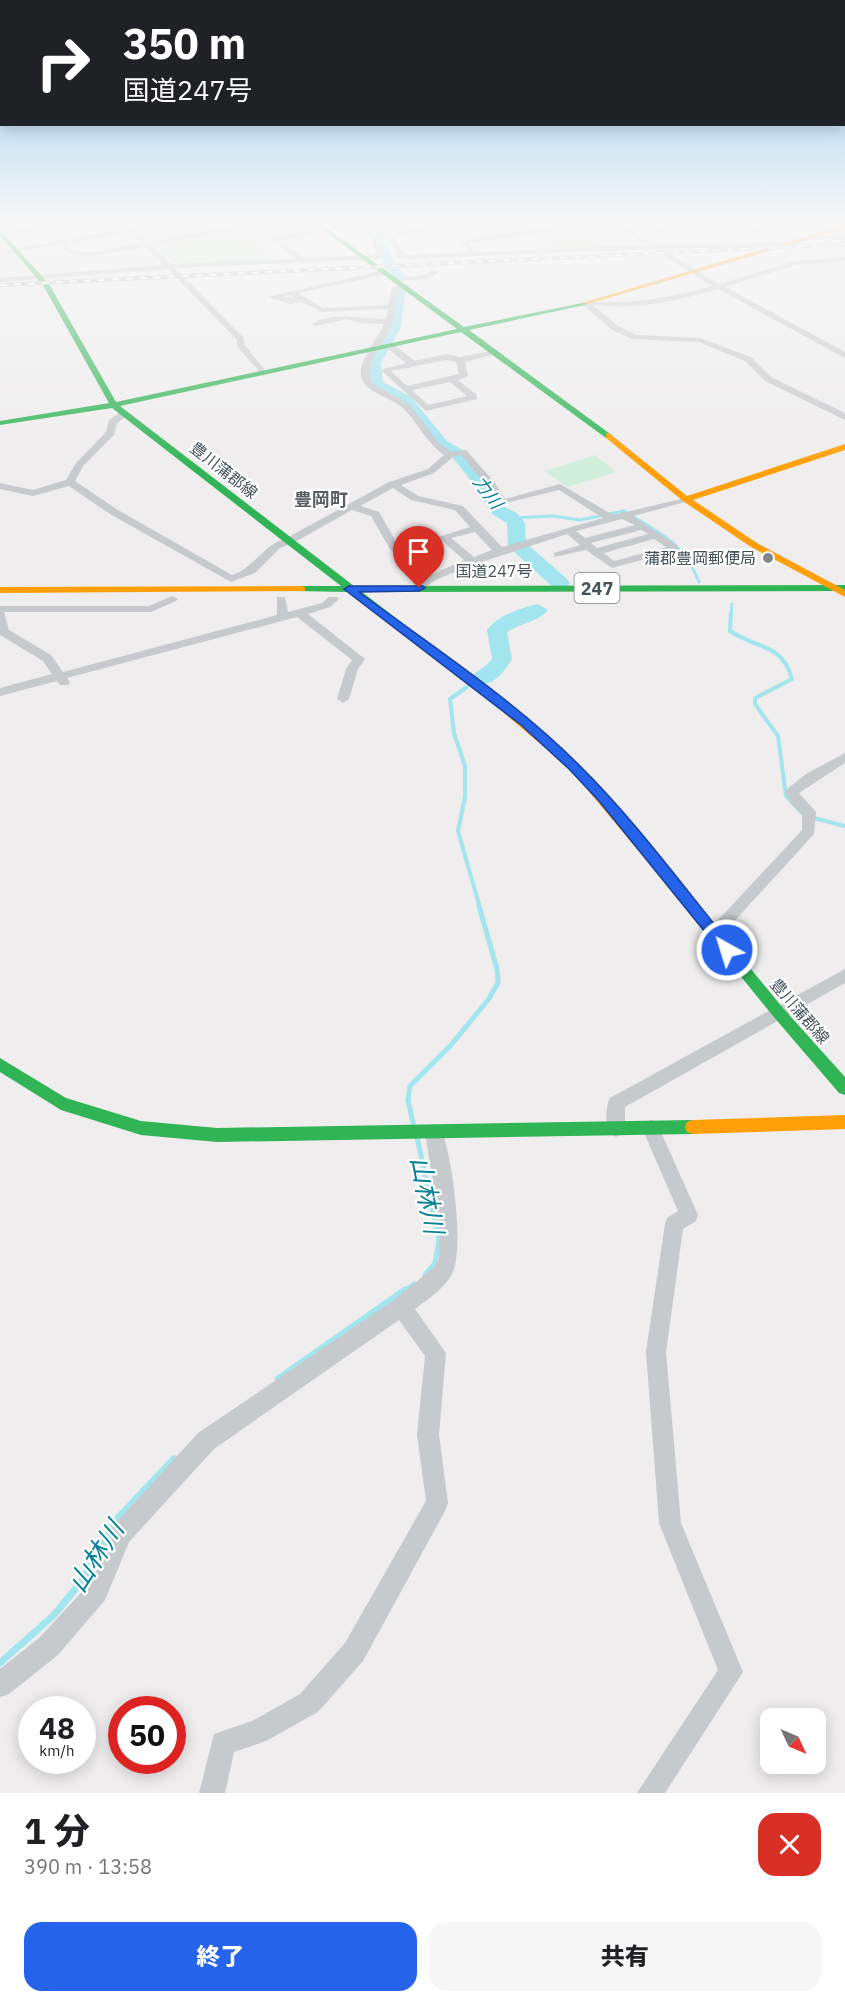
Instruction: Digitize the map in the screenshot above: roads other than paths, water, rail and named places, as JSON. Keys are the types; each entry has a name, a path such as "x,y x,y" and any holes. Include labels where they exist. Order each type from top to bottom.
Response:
{"main road":[{"path":"55,303 119,409"},
{"path":"426,303 592,422 686,499 754,545 842,590"},
{"path":"0,423 119,409 263,373 590,303"},
{"name":"豊川蒲郡線","path":"119,409 525,723 574,766 603,798 778,1012 845,1088"},
{"path":"686,499 842,450"},
{"name":"国道247号","path":"0,590 349,589 423,583 842,590"},
{"name":"国道247号","path":"0,599 845,599"},
{"path":"0,1064 61,1102 141,1128 218,1135 616,1129 845,1122"}],"street":[{"path":"207,303 241,340 240,344 263,373"},
{"path":"309,303 322,310 390,307"},
{"path":"391,303 389,322 381,348 365,372 368,384 407,407 435,444 454,454"},
{"path":"590,303 604,305 641,303"},
{"path":"590,303 615,328 635,337 700,340 748,359 768,379 845,417"},
{"path":"751,303 845,355"},
{"path":"316,324 347,317 361,321 389,322"},
{"path":"381,348 413,364"},
{"path":"452,379 474,397 426,408 385,370 446,357 460,360 496,353"},
{"path":"406,389 465,374 460,360"},
{"path":"0,486 33,493 70,482 79,465 111,433 111,422 119,409"},
{"path":"70,482 114,512 231,579 258,566 266,551 273,545 289,542 393,484 431,471 454,454 464,452 491,485 502,503 560,487 643,526 674,548 612,565 568,530"},
{"path":"393,484 415,498 459,508 501,553"},
{"path":"352,507 375,514 394,547 423,583 472,562 568,530 617,515 686,499"},
{"path":"558,555 643,526"},
{"path":"472,562 443,537 477,528"},
{"path":"588,546 657,536"},
{"path":"0,609 151,609 172,599"},
{"path":"281,599 283,617"},
{"path":"1,693 62,680 300,613 326,605 333,599"},
{"path":"300,613 359,659 352,669 343,699"},
{"path":"0,615 3,632 47,658 62,680"},
{"path":"714,934 809,831 809,817 792,792 811,777 845,757"},
{"path":"616,1129 616,1103 845,975"},
{"path":"650,1793 731,1672 670,1523 656,1352 674,1224 689,1215 651,1128"},
{"path":"0,1685 49,1646 97,1592 122,1534 206,1441 400,1307 431,1284 447,1267 451,1242 430,1132"},
{"path":"212,1793 223,1743 257,1732 309,1703 354,1652 437,1503 428,1435 436,1353 400,1307"}],"waterway":[{"name":"力川","path":"398,303 393,329 377,356 372,370 377,385 406,400 441,444 458,454 481,482 498,510 516,523 517,545 560,583"},
{"name":"力川","path":"512,518 553,516 580,520 624,511 669,539 693,568 699,582"},
{"name":"力川","path":"731,615 732,604"},
{"name":"山林川","path":"479,680 495,670 502,659 497,630 511,620 538,610"},
{"name":"力川","path":"731,613 730,631 767,648 782,659 788,667 792,679 755,698 755,704 778,736 786,796 802,813"},
{"name":"山林川","path":"467,687 450,699 454,733 465,766 465,797 458,831 480,908"},
{"name":"力川","path":"810,817 845,826"},
{"name":"山林川","path":"413,1123 408,1100 410,1086 451,1045 488,1000 498,983 497,969 479,906"},
{"name":"山林川","path":"417,1137 439,1240 435,1263 425,1275"},
{"name":"山林川","path":"403,1292 414,1284"},
{"name":"山林川","path":"278,1379 405,1290"},
{"name":"山林川","path":"0,1663 54,1615 82,1581 117,1519 174,1459"}],"place":[{"name":"蒲郡豊岡郵便局","path":"768,558"}],"district":[{"name":"豊岡町","path":"321,499"}]}
